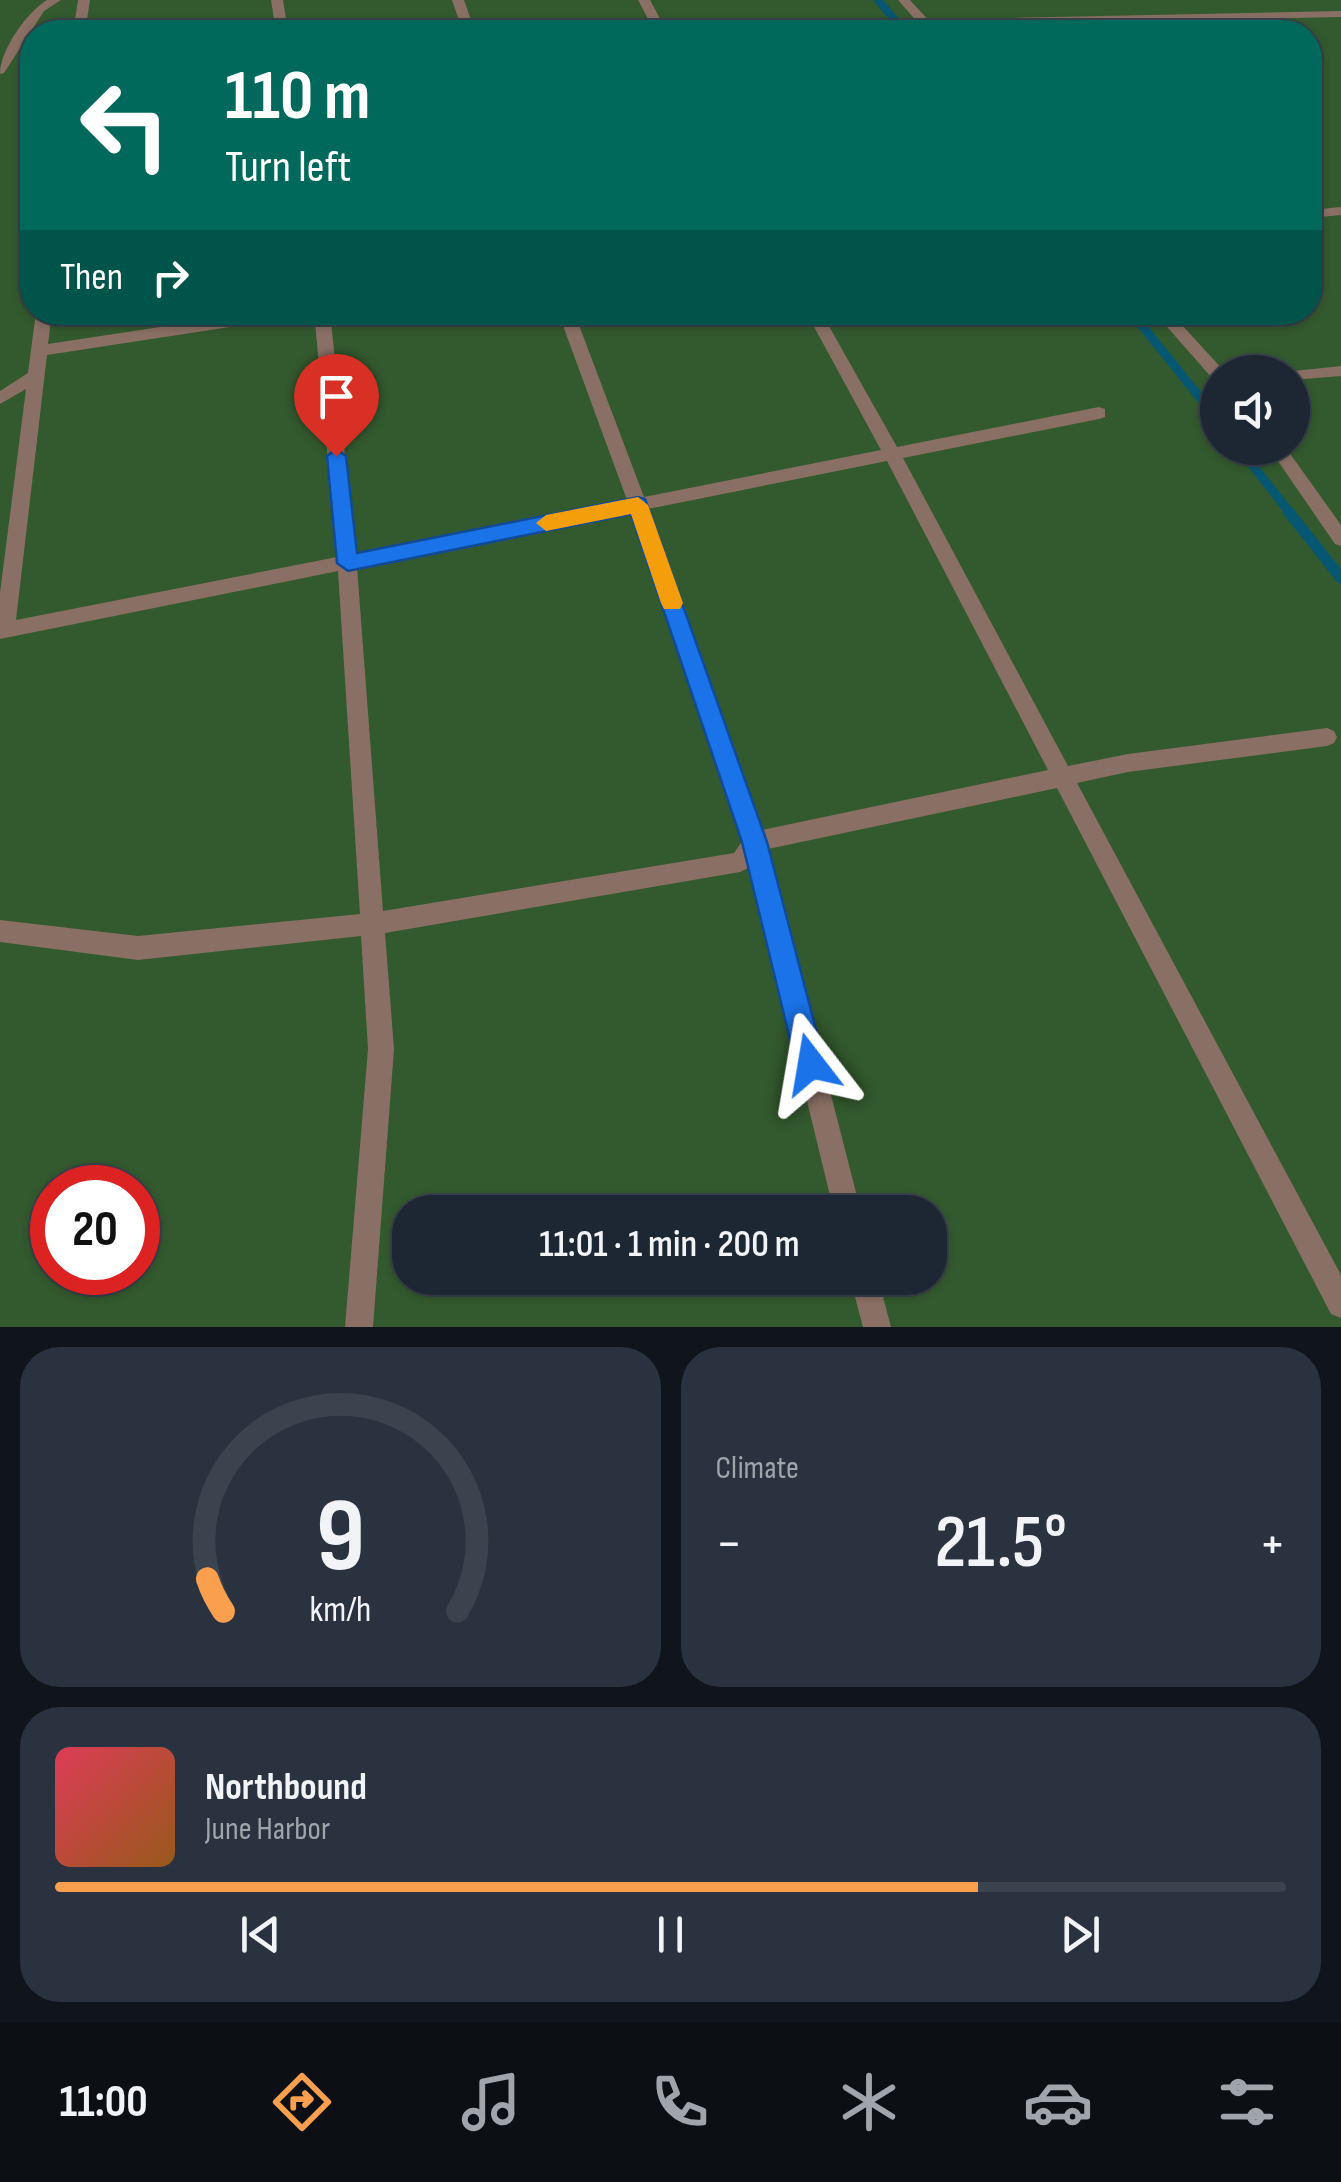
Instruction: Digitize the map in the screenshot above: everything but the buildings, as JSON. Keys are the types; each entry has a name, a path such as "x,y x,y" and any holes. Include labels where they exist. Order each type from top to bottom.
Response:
{"lane":[{"path":"33,20 40,10 56,0"},
{"path":"904,0 921,20"},
{"path":"1331,0 1341,12"},
{"path":"1047,20 1341,12"},
{"path":"0,70 20,40"},
{"path":"43,325 2,631 1098,413"},
{"path":"40,351 211,325"},
{"path":"323,325 348,563 381,1048 360,1327"},
{"path":"571,325 755,842 844,1195"},
{"path":"820,325 1341,1304"},
{"path":"1173,325 1201,355"},
{"path":"1310,374 1341,371"},
{"path":"0,398 36,376"},
{"path":"1289,465 1341,539"},
{"path":"0,930 138,948 372,924 740,862 755,842 1128,763 1327,737"},
{"path":"869,1295 877,1327"}],"green space":[{"path":"0,0 1341,0 1341,1327 0,1327"}],"waterway":[{"path":"878,0 895,20"},
{"path":"1141,325 1200,398"},
{"path":"1252,465 1290,513"},
{"path":"1288,511 1341,578"}],"slow traffic":[{"path":"546,523 638,505 672,603"}],"route":[{"path":"336,456 348,563 638,505 755,842 811,1064"}]}
